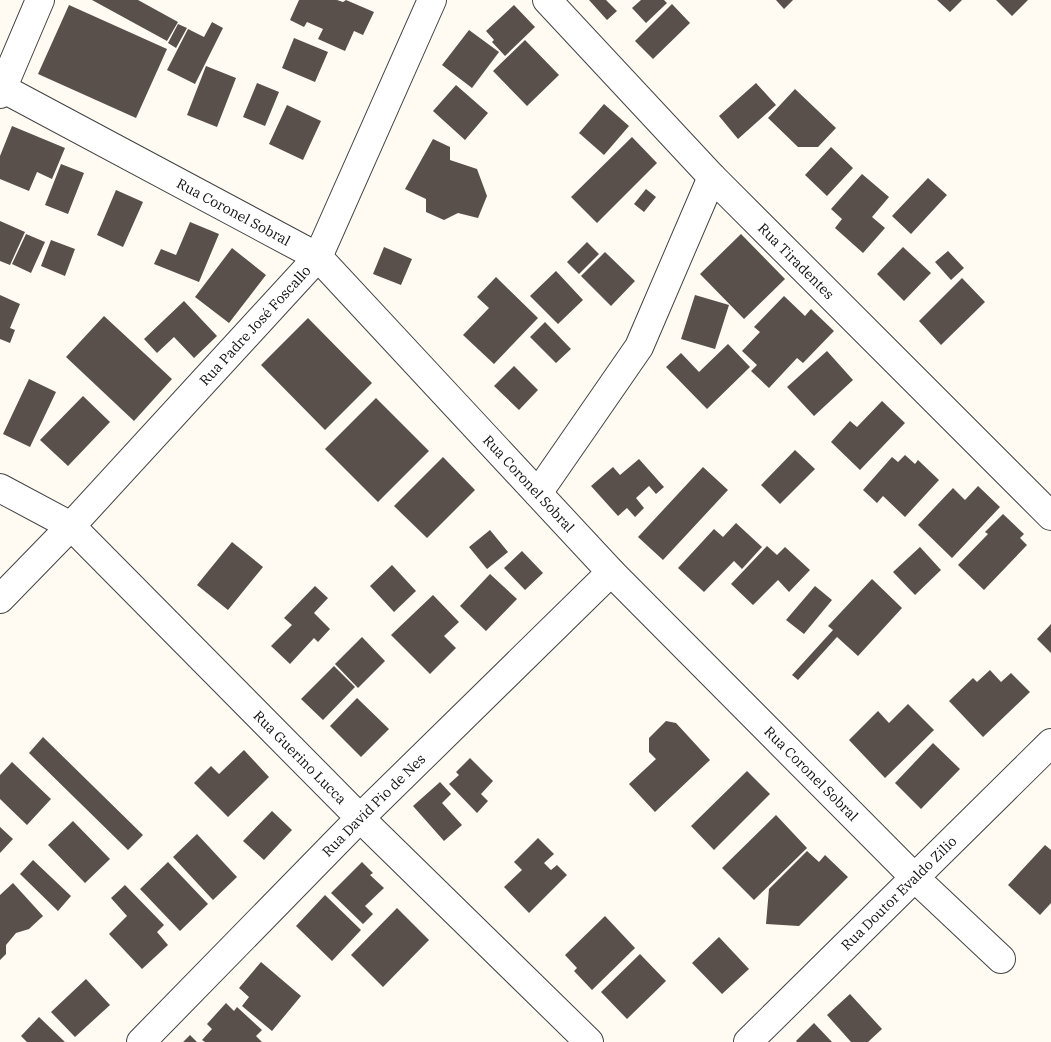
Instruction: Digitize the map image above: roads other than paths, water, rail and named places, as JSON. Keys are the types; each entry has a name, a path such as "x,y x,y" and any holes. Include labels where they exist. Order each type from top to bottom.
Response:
{"street":[{"path":"1,90 40,0"},
{"name":"Rua Padre José Foscallo","path":"0,599 72,526 318,257 432,0"},
{"name":"Rua Tiradentes","path":"547,0 712,177 1051,516"},
{"name":"Rua Coronel Sobral","path":"1,90 318,257 611,572 914,878 1001,958"},
{"path":"538,493 639,347 712,177"},
{"name":"Rua Guerino Lucca","path":"0,488 72,526 360,818 589,1042"},
{"name":"Rua David Pio de Nes","path":"141,1042 360,818 611,572"},
{"name":"Rua Doutor Evaldo Zilio","path":"748,1042 1051,743"}]}
